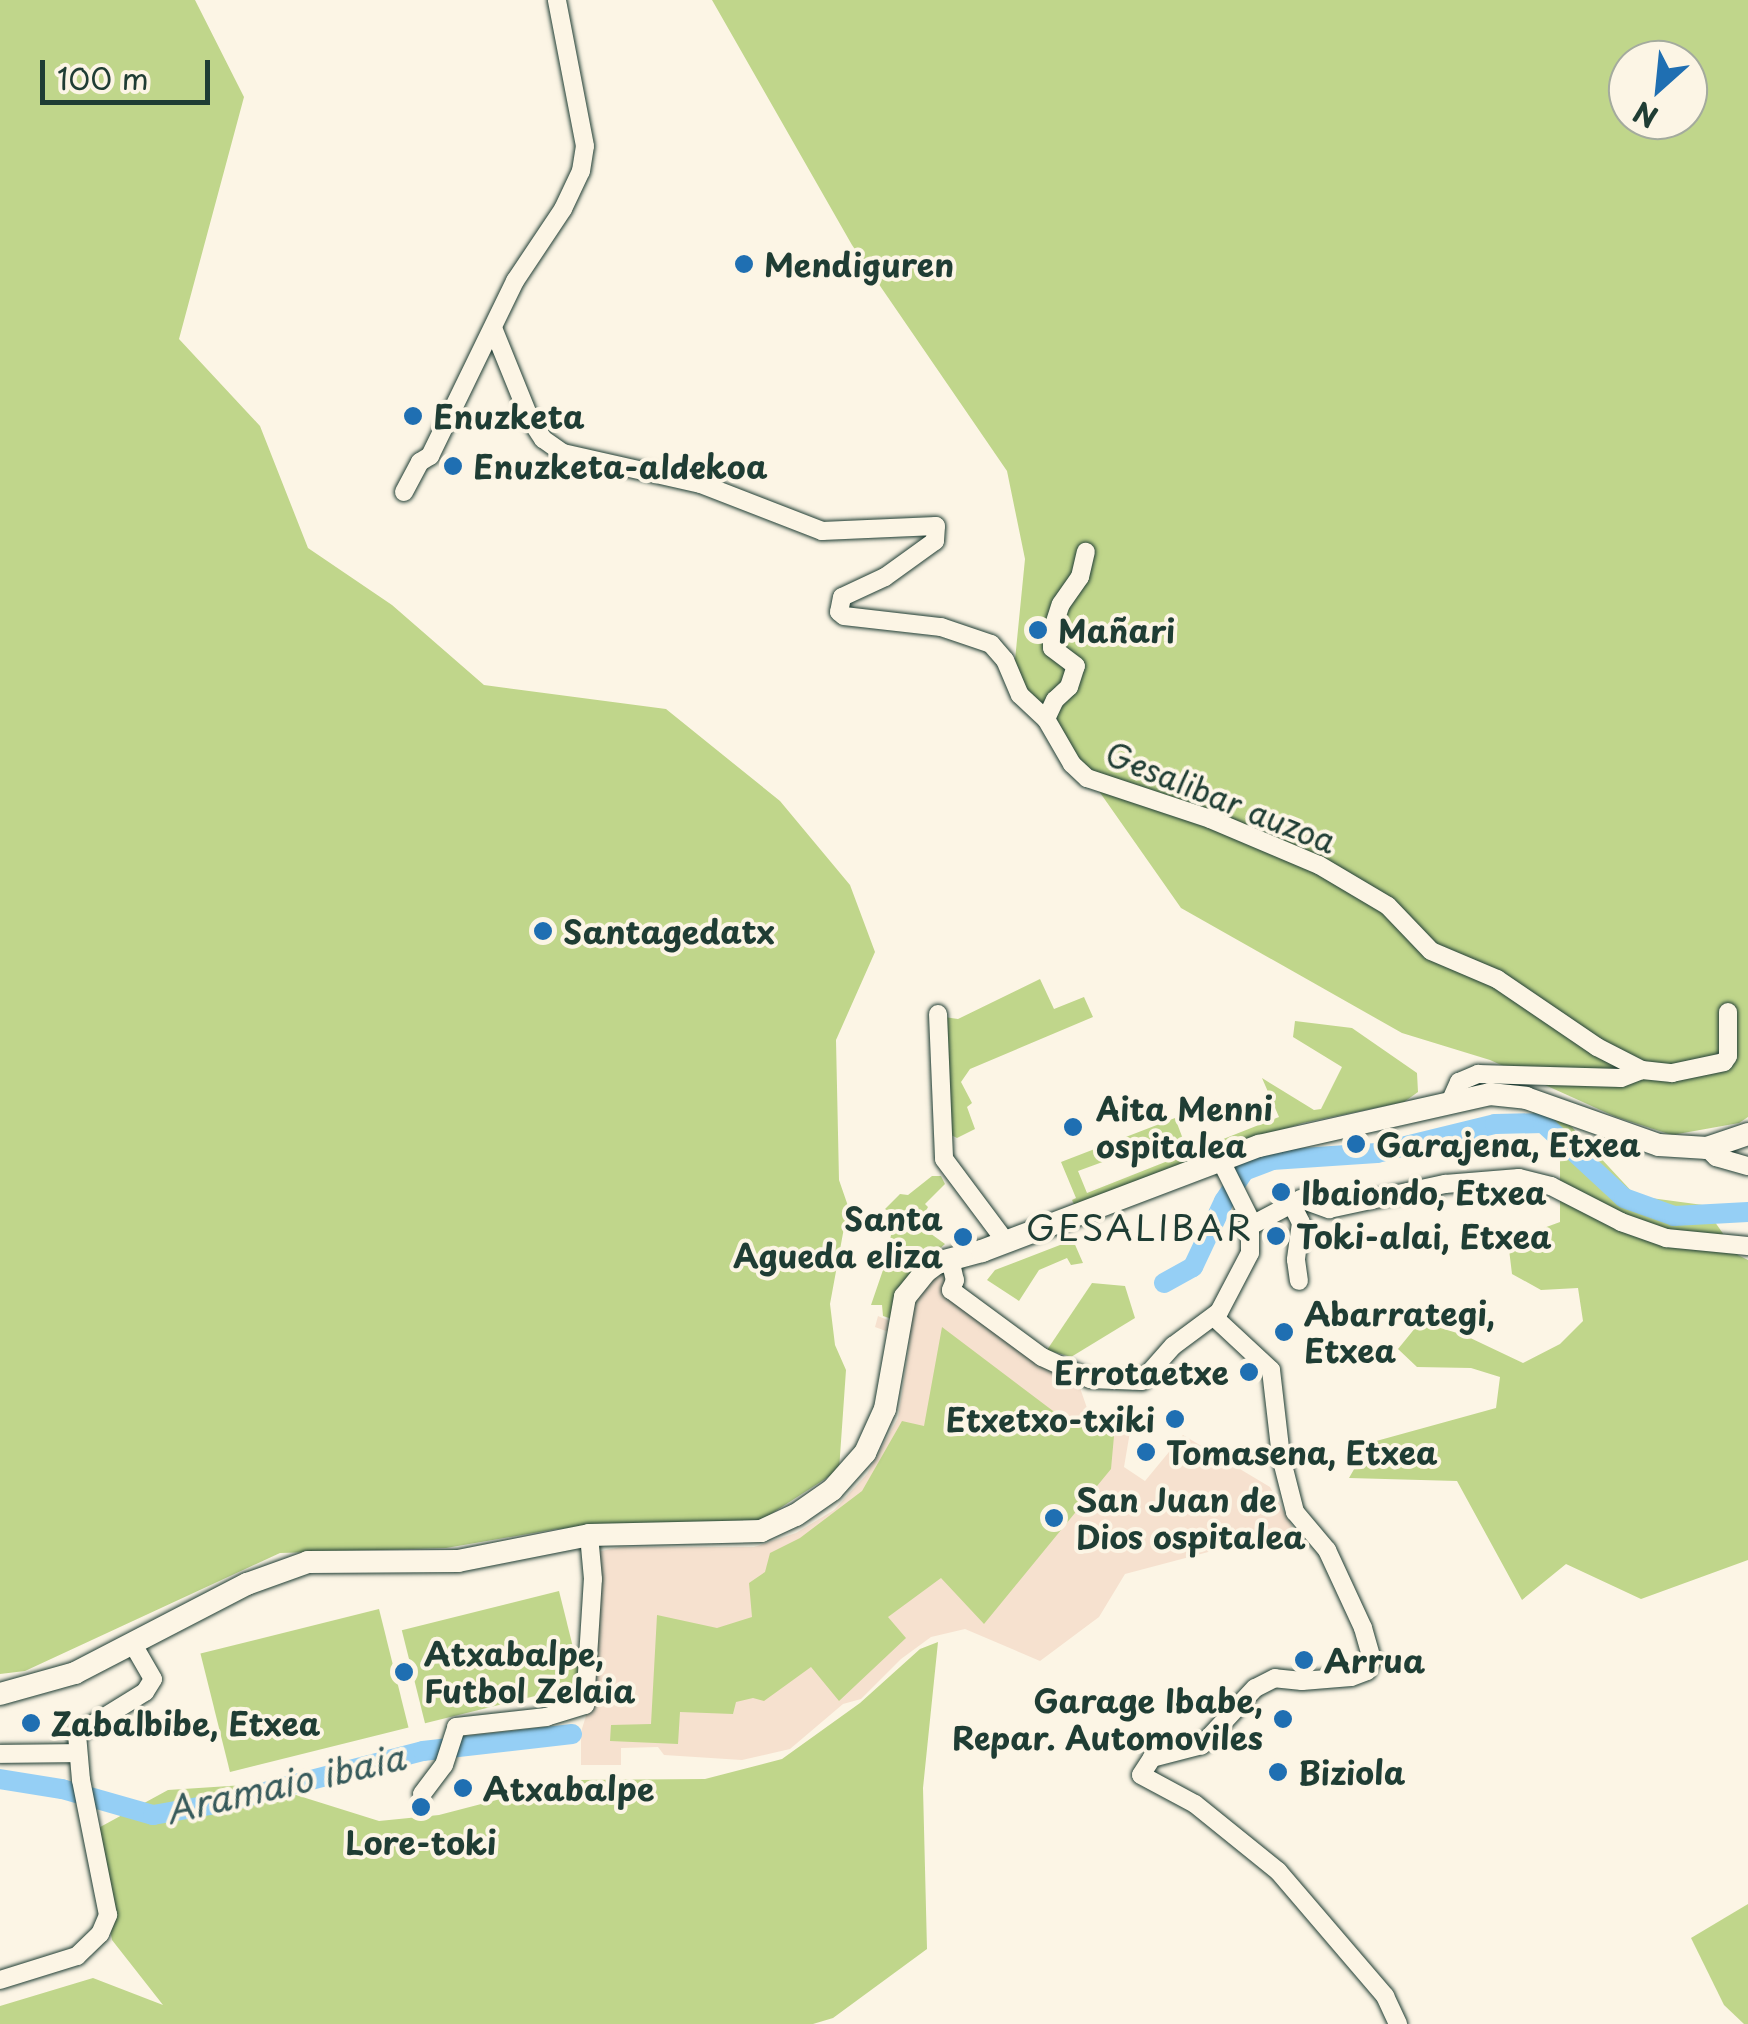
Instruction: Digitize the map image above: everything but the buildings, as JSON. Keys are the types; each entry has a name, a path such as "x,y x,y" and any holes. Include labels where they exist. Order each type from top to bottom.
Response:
{"main road":[{"path":"0,1694 75,1673 247,1584 308,1562 458,1561 589,1535 761,1531 796,1515 832,1490 865,1453 880,1422 908,1288 937,1263 1224,1166 1452,1100 1490,1094 1526,1098 1634,1139 1707,1148 1748,1134"}],"street":[{"path":"404,492 420,462 430,456 515,281 576,184 586,146 557,0"},
{"name":"Gesalibar auzoa","path":"494,328 530,420 544,440 562,452 701,484 822,531 936,526 936,540 885,577 842,596 840,612 844,616 941,627 987,642 1005,660 1020,695 1046,719 1072,764 1088,778 1210,819 1319,864 1388,906 1431,952 1497,978 1596,1047 1642,1070 1672,1073 1724,1062 1728,1056 1728,1012"},
{"path":"1046,719 1054,700 1069,688 1076,666 1052,648 1052,631 1061,604 1080,577 1086,552"},
{"path":"938,1014 944,1159 956,1181 1006,1242"},
{"name":"Gesalibar auzoa","path":"1452,1100 1459,1082 1478,1074 1621,1078 1642,1070"},
{"path":"1707,1148 1716,1157 1748,1166"},
{"path":"950,1259 955,1280 951,1290 1042,1357 1090,1379 1142,1381 1172,1346 1214,1317 1250,1253 1252,1225 1224,1166"},
{"path":"1252,1225 1296,1201 1328,1210 1445,1184 1519,1178 1551,1186 1621,1222 1666,1238 1748,1246"},
{"path":"1296,1201 1301,1223 1296,1260 1298,1281"},
{"path":"1214,1317 1271,1370 1281,1457 1295,1512 1326,1550 1357,1613 1372,1659 1368,1671 1351,1677 1302,1681 1275,1678 1255,1688 1202,1745 1152,1758 1141,1774 1195,1804 1278,1871 1385,1996 1398,2024"},
{"path":"422,1794 456,1727 534,1719 585,1705 592,1599 589,1535"},
{"path":"0,1980 77,1956 100,1934 108,1915 81,1780 78,1734 145,1692 154,1680 132,1646"},
{"path":"0,1754 77,1752"}],"shaded area":[{"name":"San Juan de Dios ospitalea","path":"938,1268 953,1279 945,1289 1078,1382 1088,1411 1132,1420 1124,1467 1145,1481 1183,1435 1270,1487 1292,1526 1287,1540 1212,1551 1125,1574 1099,1617 1040,1661 965,1629 931,1637 901,1659 861,1699 843,1704 790,1749 742,1760 664,1755 658,1747 621,1748 621,1765 581,1765 581,1732 592,1696 596,1552 621,1547 754,1547 796,1533 834,1510 867,1474 898,1418 910,1340 875,1327 878,1316 890,1321"}],"green space":[{"path":"0,0 195,0 244,97 179,339 260,426 308,548 392,605 484,685 666,709 780,801 850,885 875,952 836,1040 839,1180 848,1206 830,1304 835,1345 846,1370 839,1470 760,1521 557,1529 446,1548 280,1553 25,1671 0,1674"},
{"path":"712,0 1748,0 1748,1117 1739,1123 1672,1135 1616,1117 1490,1060 1402,1033 1181,908 1014,670 1025,559 1007,471 852,245"},
{"path":"1040,979 1054,1009 1084,997 1093,1017 970,1069 961,1082 972,1103 967,1107 975,1129 957,1138 947,1133 944,1017 958,1019"},
{"path":"1295,1021 1352,1028 1417,1073 1418,1092 1404,1102 1303,1123 1201,1156 1075,1206 1072,1200 1076,1198 1061,1162 1175,1118 1186,1147 1174,1153 1168,1138 1078,1171 1087,1193 1279,1117 1262,1078 1314,1110 1321,1109 1342,1067 1293,1037"},
{"path":"1532,1111 1569,1124 1636,1196 1703,1205 1738,1255 1748,1260 1748,1560 1641,1599 1566,1564 1522,1600 1457,1481 1349,1478 1369,1443 1496,1408 1500,1377 1471,1368 1417,1367 1398,1349 1420,1322 1464,1335 1523,1363 1560,1344 1583,1321 1578,1288 1541,1290 1512,1274 1508,1241 1560,1222 1560,1160"},
{"path":"932,1176 941,1176 945,1184 925,1204 928,1207 922,1218 927,1231 945,1244 909,1275 892,1319 883,1316 882,1305 871,1305 883,1270 895,1260 888,1250 895,1215 885,1209 900,1194 908,1195"},
{"path":"1073,1240 1083,1263 1071,1265 1067,1258 1039,1270 1019,1301 987,1280 995,1270"},
{"path":"1092,1283 1125,1286 1135,1318 1071,1357 1047,1350"},
{"path":"942,1327 1069,1423 1110,1429 1114,1436 1111,1469 984,1624 941,1578 888,1617 906,1638 839,1701 811,1667 764,1701 753,1698 736,1702 733,1714 680,1712 678,1744 610,1741 611,1725 651,1724 657,1615 717,1628 752,1617 749,1583 765,1572 770,1553 800,1538 862,1491 902,1421 924,1426"},
{"path":"559,1591 582,1684 425,1723 402,1630"},
{"path":"379,1609 409,1727 230,1772 200,1654"},
{"path":"938,1642 923,1788 927,1949 833,2018 813,2024 0,2024 0,2006 93,1978 163,2005 112,1940 91,1832 168,1790 261,1784 379,1821 439,1815 573,1780 705,1779 782,1759 860,1703 920,1649"},
{"path":"1748,1904 1748,2024 1744,2024 1724,2005 1691,1938"}],"waterway":[{"name":"Aramaio ibaia","path":"1164,1283 1193,1267 1224,1201 1244,1171 1272,1160 1377,1153 1495,1124 1543,1123 1624,1198 1674,1216 1748,1212"},
{"name":"Aramaio ibaia","path":"0,1779 62,1789 153,1815 222,1803 423,1751 572,1734"}],"place":[{"name":"Mendiguren","path":"744,264"},
{"name":"Enuzketa","path":"413,416"},
{"name":"Enuzketa-aldekoa","path":"453,466"},
{"name":"Mañari","path":"1038,630"},
{"name":"Santagedatx","path":"543,931"},
{"name":"Aita Menni ospitalea","path":"1073,1127"},
{"name":"Garajena, Etxea","path":"1356,1144"},
{"name":"Ibaiondo, Etxea","path":"1281,1192"},
{"name":"Toki-alai, Etxea","path":"1276,1236"},
{"name":"Santa Agueda eliza","path":"963,1237"},
{"name":"Abarrategi, Etxea","path":"1284,1332"},
{"name":"Errotaetxe","path":"1249,1372"},
{"name":"Etxetxo-txiki","path":"1175,1419"},
{"name":"Tomasena, Etxea","path":"1146,1452"},
{"name":"San Juan de Dios ospitalea","path":"1054,1518"},
{"name":"Arrua","path":"1304,1660"},
{"name":"Atxabalpe, Futbol Zelaia","path":"404,1672"},
{"name":"Garage Ibabe, Repar. Automoviles","path":"1283,1719"},
{"name":"Zabalbibe, Etxea","path":"31,1723"},
{"name":"Biziola","path":"1278,1772"},
{"name":"Atxabalpe","path":"463,1788"},
{"name":"Lore-toki","path":"421,1807"}],"district":[{"name":"GESALIBAR","path":"1140,1227"}]}
